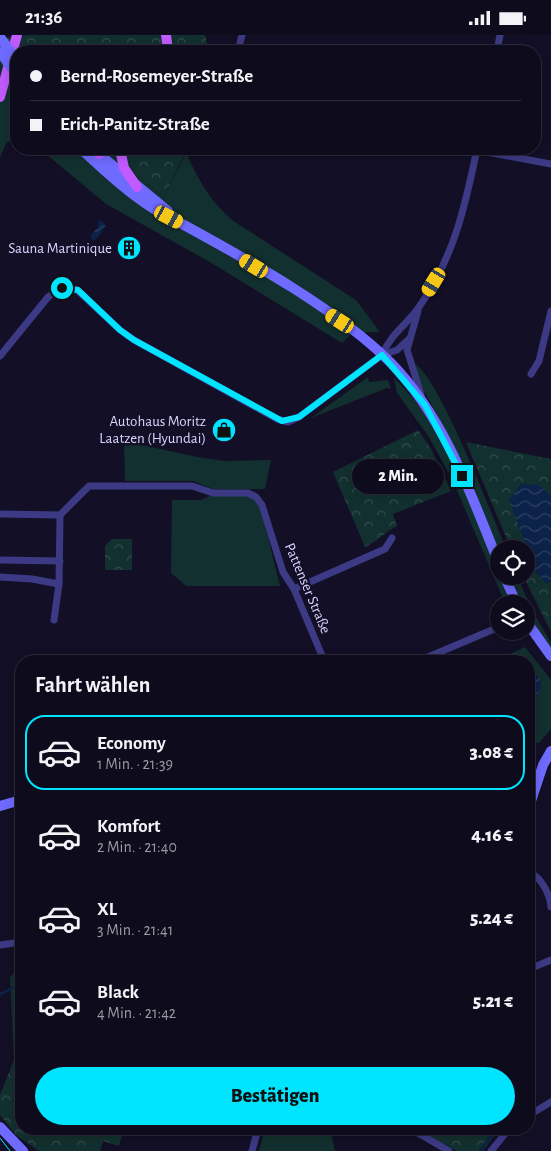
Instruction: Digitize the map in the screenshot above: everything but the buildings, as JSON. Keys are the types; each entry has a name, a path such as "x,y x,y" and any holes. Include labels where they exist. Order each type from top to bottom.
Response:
{"main road":[{"path":"1,94 10,68"},
{"path":"121,155 124,168 137,187"}],"street":[{"path":"0,37 10,55"},
{"path":"0,52 10,66"},
{"path":"99,155 184,225"},
{"path":"99,155 140,199 288,286 340,321 382,355 425,405"},
{"path":"476,155 459,229 441,272 419,309 409,339 409,361 425,405 455,460 490,543"},
{"path":"507,155 551,164"},
{"path":"0,356 56,291 70,288 78,290 120,330 134,340 282,421 299,417 382,355 397,350 409,339"},
{"path":"382,355 388,339 419,309"},
{"path":"531,374 539,361 551,311"},
{"name":"Pattenser Straße","path":"60,515 89,486 192,486 213,493 248,493 256,497 262,505 283,572 294,589 322,655"},
{"path":"0,514 60,515 59,584 54,620"},
{"path":"294,589 385,549 392,538"},
{"path":"0,560 60,561"},
{"path":"0,577 32,579 59,584"},
{"path":"435,655 490,631"},
{"path":"535,634 551,657"},
{"path":"535,789 543,765 551,751"},
{"path":"0,806 15,802"},
{"path":"535,875 551,901 551,907"},
{"path":"0,945 15,943"},
{"path":"535,967 551,960"},
{"path":"535,1111 551,1102"},
{"path":"0,1127 23,1151"},
{"path":"252,1151 256,1135"},
{"path":"421,1135 449,1151"},
{"path":"491,1151 504,1135"}],"green space":[{"path":"27,35 205,35 208,45 10,45 10,72 0,75 0,39"},
{"path":"10,72 10,141 7,142 0,157 0,75"},
{"path":"47,155 116,155 127,163 163,199 185,155 187,155 206,191 226,214 235,222 356,300 380,332 352,333 342,343 208,261 106,204"},
{"path":"116,155 184,155 163,199 127,163"},
{"path":"415,364 426,375 451,420 478,479 502,540 495,540 467,471 421,385"},
{"path":"368,377 369,382 388,380 391,389 387,388 311,418"},
{"path":"394,378 415,401 434,427 449,455 463,485 490,554 490,568 453,481 429,437 397,393"},
{"path":"418,430 431,449 451,491 393,514 397,526 365,547 333,472"},
{"path":"124,441 197,457 225,461 271,460 265,489 213,489 193,481 125,481"},
{"path":"466,442 551,459 551,632 535,600 535,595 532,595 528,585 535,585 535,540 507,540"},
{"path":"240,494 251,498 261,508 280,586 186,586 171,573 172,500 201,500 212,495"},
{"path":"112,539 132,539 132,570 105,570 105,546"},
{"path":"497,585 502,585 507,595 502,595"},
{"path":"514,585 521,585 525,595 519,595"},
{"path":"535,615 551,643 551,648 535,626"},
{"path":"525,647 531,655 507,655"},
{"path":"535,660 551,680 551,729 539,743 535,743"},
{"path":"15,972 15,1134 0,1115 0,1095 14,1060 10,977"},
{"path":"16,1135 122,1135 119,1146 103,1141 100,1151 39,1151"},
{"path":"263,1135 331,1135 335,1151 259,1151"},
{"path":"428,1135 495,1135 483,1151 457,1151"}],"water":[{"path":"99,221 106,225 93,241 90,236 98,227"},
{"path":"521,484 539,485 551,496 551,581 547,584 535,570 535,540 524,540 509,500"},
{"path":"535,674 540,679 541,687 535,702"}],"waterway":[{"path":"0,994 15,987"},
{"path":"480,1151 492,1135"}],"tram line":[{"path":"0,1138 10,1151"}],"place":[{"name":"Sauna Martinique","path":"129,248"},
{"name":"Autohaus Moritz Laatzen (Hyundai)","path":"224,430"}],"route":[{"path":"62,288 78,290 120,330 134,340 282,421 293,421 382,355 393,365 425,405 462,476"}]}
